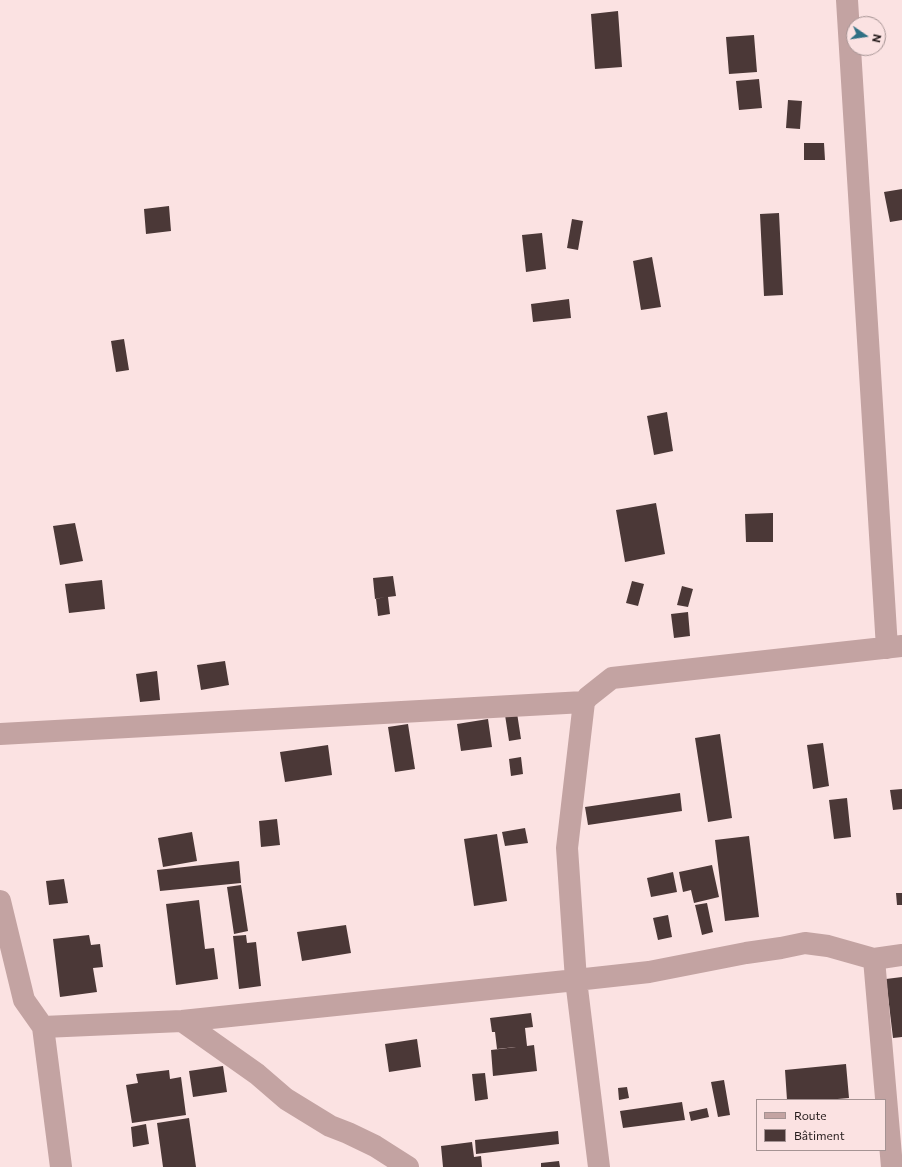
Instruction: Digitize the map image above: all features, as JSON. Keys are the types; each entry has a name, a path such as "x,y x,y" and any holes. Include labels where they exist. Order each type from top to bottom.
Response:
{"street":[{"path":"599,1167 576,980 567,848 584,702 612,678 894,647 847,0"},
{"path":"0,734 584,702"},
{"path":"0,901 24,1000 43,1027 61,1167"},
{"path":"43,1027 182,1021 649,972 805,943 828,946 874,959 902,955"},
{"path":"874,959 892,1167"},
{"path":"182,1021 257,1074 286,1099 330,1126 375,1146 408,1167"}],"building":[{"path":"618,11 622,67 595,69 591,14"},
{"path":"754,35 757,72 729,74 726,37"},
{"path":"759,79 762,108 739,110 736,81"},
{"path":"788,100 802,101 800,129 786,128"},
{"path":"804,143 824,143 825,160 804,160"},
{"path":"902,189 902,220 890,222 884,192"},
{"path":"169,206 171,231 146,234 144,209"},
{"path":"779,213 783,295 764,296 760,214"},
{"path":"572,219 583,221 578,250 567,248"},
{"path":"542,233 546,269 526,272 522,235"},
{"path":"652,257 661,307 641,310 633,261"},
{"path":"569,299 571,318 533,322 531,304"},
{"path":"124,339 129,370 116,372 111,341"},
{"path":"667,412 673,451 654,455 647,416"},
{"path":"656,503 665,554 625,562 616,510"},
{"path":"773,513 773,542 746,542 745,514"},
{"path":"75,523 83,561 60,565 53,526"},
{"path":"393,576 396,596 388,597 390,614 378,616 376,599 385,597 375,599 373,578"},
{"path":"102,580 105,609 69,613 65,584"},
{"path":"632,581 644,584 638,606 626,603"},
{"path":"682,586 693,589 688,607 677,605"},
{"path":"688,612 690,636 674,638 671,614"},
{"path":"225,661 229,685 201,690 197,665"},
{"path":"157,671 160,700 140,702 136,674"},
{"path":"517,713 521,739 509,741 505,715"},
{"path":"488,719 492,747 461,751 457,724"},
{"path":"408,724 415,769 395,772 388,727"},
{"path":"720,734 732,818 708,822 695,738"},
{"path":"823,743 829,786 813,789 807,745"},
{"path":"328,745 332,775 285,782 280,752"},
{"path":"521,757 523,774 511,776 509,759"},
{"path":"902,789 902,809 893,810 890,790"},
{"path":"680,793 682,811 588,825 585,807"},
{"path":"847,798 851,837 834,839 829,800"},
{"path":"277,819 280,845 261,847 259,821"},
{"path":"525,828 528,843 505,846 502,832"},
{"path":"192,832 197,861 163,867 158,838"},
{"path":"497,834 507,901 474,906 464,839"},
{"path":"749,836 759,917 725,921 715,840"},
{"path":"239,861 241,883 160,891 157,870"},
{"path":"712,865 719,897 694,903 691,890 683,892 679,872"},
{"path":"673,872 677,892 651,897 647,878"},
{"path":"64,879 68,903 49,905 46,881"},
{"path":"241,885 248,931 234,934 227,887"},
{"path":"896,893 902,893 902,905 897,905"},
{"path":"199,900 205,949 214,948 218,979 176,985 166,904"},
{"path":"707,903 713,932 702,935 695,905"},
{"path":"668,915 672,937 658,940 653,918"},
{"path":"346,925 351,953 302,961 297,932"},
{"path":"89,935 91,945 100,944 103,967 93,968 97,992 60,997 53,939"},
{"path":"246,935 247,943 256,942 261,986 239,989 233,936"},
{"path":"902,977 902,1037 893,1038 886,979"},
{"path":"531,1013 533,1027 525,1028 527,1046 534,1045 537,1071 493,1076 491,1050 516,1047 497,1049 495,1032 492,1032 490,1018"},
{"path":"417,1039 421,1067 389,1072 385,1044"},
{"path":"846,1064 849,1098 787,1099 785,1070"},
{"path":"223,1066 227,1092 193,1097 189,1071"},
{"path":"169,1070 170,1079 181,1077 186,1115 132,1123 126,1085 138,1083 136,1074"},
{"path":"485,1073 488,1099 475,1101 472,1074"},
{"path":"724,1080 730,1115 718,1117 711,1082"},
{"path":"627,1087 629,1098 619,1100 618,1088"},
{"path":"682,1102 685,1120 623,1128 620,1111"},
{"path":"707,1108 709,1117 691,1121 689,1112"},
{"path":"189,1118 196,1167 163,1167 157,1123"},
{"path":"146,1124 149,1144 133,1147 131,1127"},
{"path":"558,1131 559,1144 476,1154 475,1140"},
{"path":"472,1142 474,1157 481,1156 482,1167 443,1167 441,1146"},
{"path":"559,1161 560,1167 541,1167 541,1163"}]}
